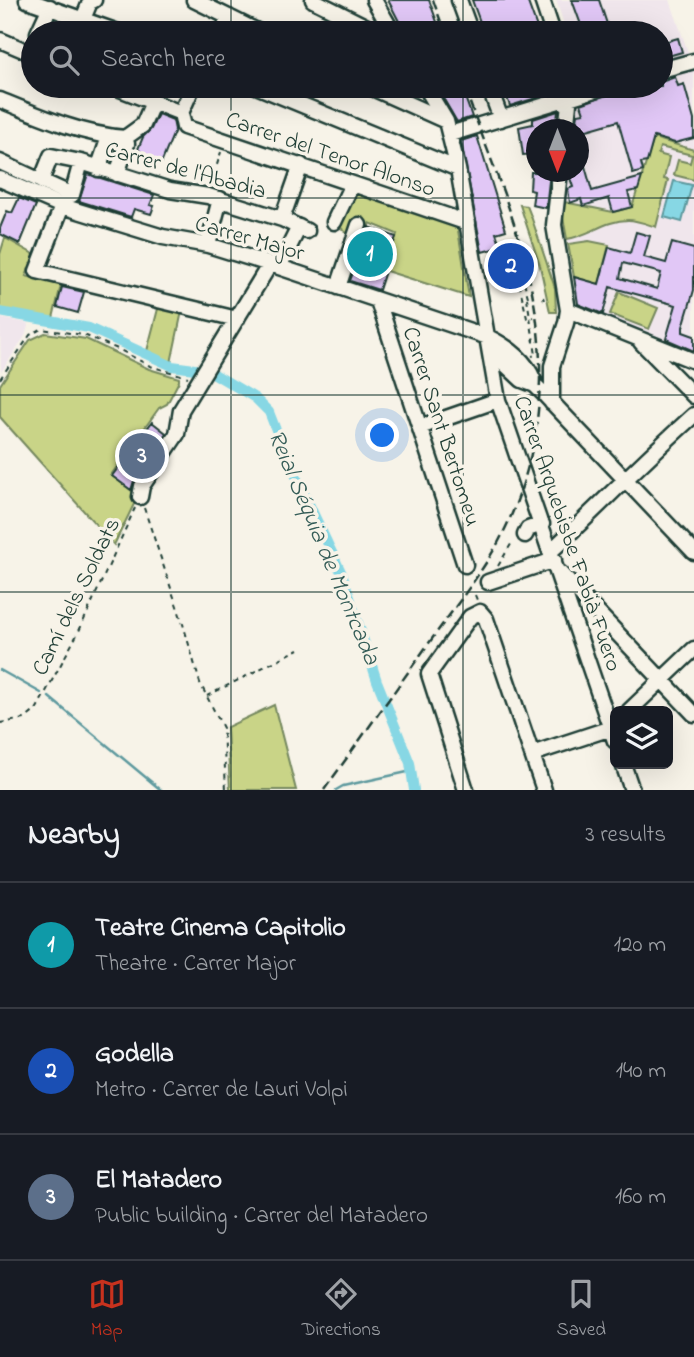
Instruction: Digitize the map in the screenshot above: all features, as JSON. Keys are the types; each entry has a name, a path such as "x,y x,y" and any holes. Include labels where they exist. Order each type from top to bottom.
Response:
{"street":[{"path":"83,19 90,2 94,0"},
{"path":"194,0 237,21"},
{"path":"313,0 355,21"},
{"path":"459,0 467,21"},
{"path":"542,0 549,21"},
{"path":"38,21 39,3 88,21"},
{"path":"373,3 386,21"},
{"path":"227,21 229,17"},
{"path":"0,40 21,47"},
{"path":"673,67 694,61"},
{"name":"Carrer del Tenor Alonso","path":"143,98 181,113 184,127 468,223"},
{"path":"181,113 187,98"},
{"path":"285,98 458,169"},
{"path":"391,98 448,127 501,119 555,98"},
{"name":"Carrer Arquebisbe Fabià Fuero","path":"432,98 448,127 468,223 481,268 498,400 610,720"},
{"path":"493,98 501,119"},
{"path":"567,119 570,98"},
{"path":"0,100 47,119 109,137 125,138 143,125 153,102"},
{"path":"98,169 109,137"},
{"path":"117,173 127,144 125,138"},
{"name":"Carrer de l'Abadia","path":"41,181 51,156 81,162 170,190 214,197 282,219 303,229 274,265"},
{"path":"0,162 72,195 81,162"},
{"path":"282,219 301,165"},
{"name":"Carrer Major","path":"0,179 62,206 163,237 208,245 274,265 489,343"},
{"path":"552,403 552,366 568,310 554,225 559,182"},
{"path":"334,222 352,184"},
{"path":"208,245 214,197"},
{"path":"62,206 37,271 237,318"},
{"path":"338,288 359,225"},
{"path":"140,497 142,486 177,434 181,410 237,318 274,265"},
{"name":"Carrer Sant Bertomeu","path":"378,301 466,565"},
{"path":"568,310 694,361"},
{"path":"638,339 694,396"},
{"path":"489,343 522,380 535,385 694,552"},
{"path":"420,427 498,400"},
{"path":"488,582 554,560 625,480 694,415"},
{"path":"520,537 528,529 542,524"},
{"path":"554,560 694,714"},
{"path":"466,790 429,674 470,617 480,612 486,619 544,790"},
{"path":"634,706 694,649"},
{"path":"531,754 610,732"},
{"path":"625,769 632,790"}],"path":[{"path":"214,197 224,141"},
{"path":"481,268 517,251"},
{"path":"481,268 509,282 523,278 533,317 536,355 525,360"},
{"path":"518,279 527,317 533,317"},
{"path":"0,379 30,335 35,331 47,329 91,338 150,366 199,381"},
{"path":"140,497 200,683 223,728 226,790"},
{"name":"Camí dels Soldats","path":"0,723 26,719 36,709 79,631 140,497"},
{"path":"488,582 520,537"},
{"path":"475,594 478,604"},
{"path":"206,696 215,694 299,649"}],"shaded area":[{"path":"556,0 670,0 689,55 673,60 673,21 563,21"},
{"path":"694,68 694,351 579,306 562,212 566,182 589,182 589,119 576,119 578,102 592,98 673,98 673,74"},
{"path":"0,318 29,323 25,336 1,372"}],"green space":[{"path":"654,138 694,150 694,180 674,175 678,160 690,163 692,155 660,147 658,154 669,157 664,179 668,180 656,227 635,221 620,221 567,239 562,212 564,202 613,212 632,207"},
{"path":"356,189 457,224 469,297 383,270 397,234 370,223 368,229 355,224 350,236 339,226"},
{"path":"520,205 527,206 531,216 555,288 556,312 550,312 540,266"},
{"path":"5,238 35,255 26,276 61,285 53,318 0,309 0,254"},
{"path":"589,241 609,245 599,284 574,277 568,244"},
{"path":"619,292 658,308 649,329 610,314"},
{"path":"159,305 182,311 171,363 147,351"},
{"path":"45,333 86,339 149,369 179,378 167,404 159,408 111,475 132,491 136,500 114,545 0,417 0,385 30,340"},
{"path":"274,705 296,790 230,790 227,727"}],"water":[{"path":"674,181 692,185 682,222 664,217"}],"building":[{"path":"388,0 429,0 437,21 399,21"},
{"path":"472,0 527,0 535,21 480,21"},
{"path":"572,0 599,0 606,21 580,21"},
{"path":"678,38 682,52 673,55 673,39"},
{"path":"675,77 678,86 684,84 694,120 694,138 675,143 654,137 647,162 641,163 643,171 633,174 618,121 589,129 589,119 577,119 578,114 584,113 581,104 598,98 673,98"},
{"path":"443,98 465,98 472,117 457,122"},
{"path":"507,98 536,98 510,106"},
{"path":"558,111 557,119 533,119"},
{"path":"158,114 173,120 175,130 161,164 146,158 138,149"},
{"path":"526,126 526,155 523,155 519,127"},
{"path":"477,136 506,230 496,233 501,247 482,252 461,141"},
{"path":"88,174 154,195 150,205 154,206 151,214 134,209 131,217 79,201"},
{"path":"642,177 638,190 628,192 632,207 613,212 609,198 583,206 581,199 570,203 568,189 573,187 571,182 589,180 592,191"},
{"path":"530,182 549,182 546,208 532,205 534,191 530,190"},
{"path":"19,198 36,205 20,244 0,234 7,211 12,213"},
{"path":"369,227 396,237 383,270 385,271 379,290 350,281"},
{"path":"636,232 650,236 644,257 666,263 672,243 694,249 694,290 683,332 694,336 694,351 666,339 676,305 610,287 603,314 578,304 574,277 599,284 609,247 630,253","holes":["623,263 661,273 657,289 620,278"]},
{"path":"515,256 520,274 507,278 502,259"},
{"path":"62,287 84,292 78,313 57,307"},
{"path":"152,422 166,433 134,481 131,490 112,476"}],"waterway":[{"name":"Reial Séquia de Montcada","path":"0,312 89,328 172,366 202,370"},
{"name":"Reial Séquia de Montcada","path":"211,372 255,398 269,412 285,453 343,576 377,681 410,763 414,790"},
{"path":"0,670 41,693"},
{"path":"49,697 161,790"},
{"path":"336,790 343,786 412,771"}],"railway":[{"path":"433,0 441,21"},
{"path":"324,790 490,556 512,514 531,454 540,392 538,329 533,297 512,217 468,98"}],"place":[{"name":"Teatre Cinema Capitolio","path":"370,254"},
{"name":"Godella","path":"511,266"},
{"name":"El Matadero","path":"142,456"}]}
